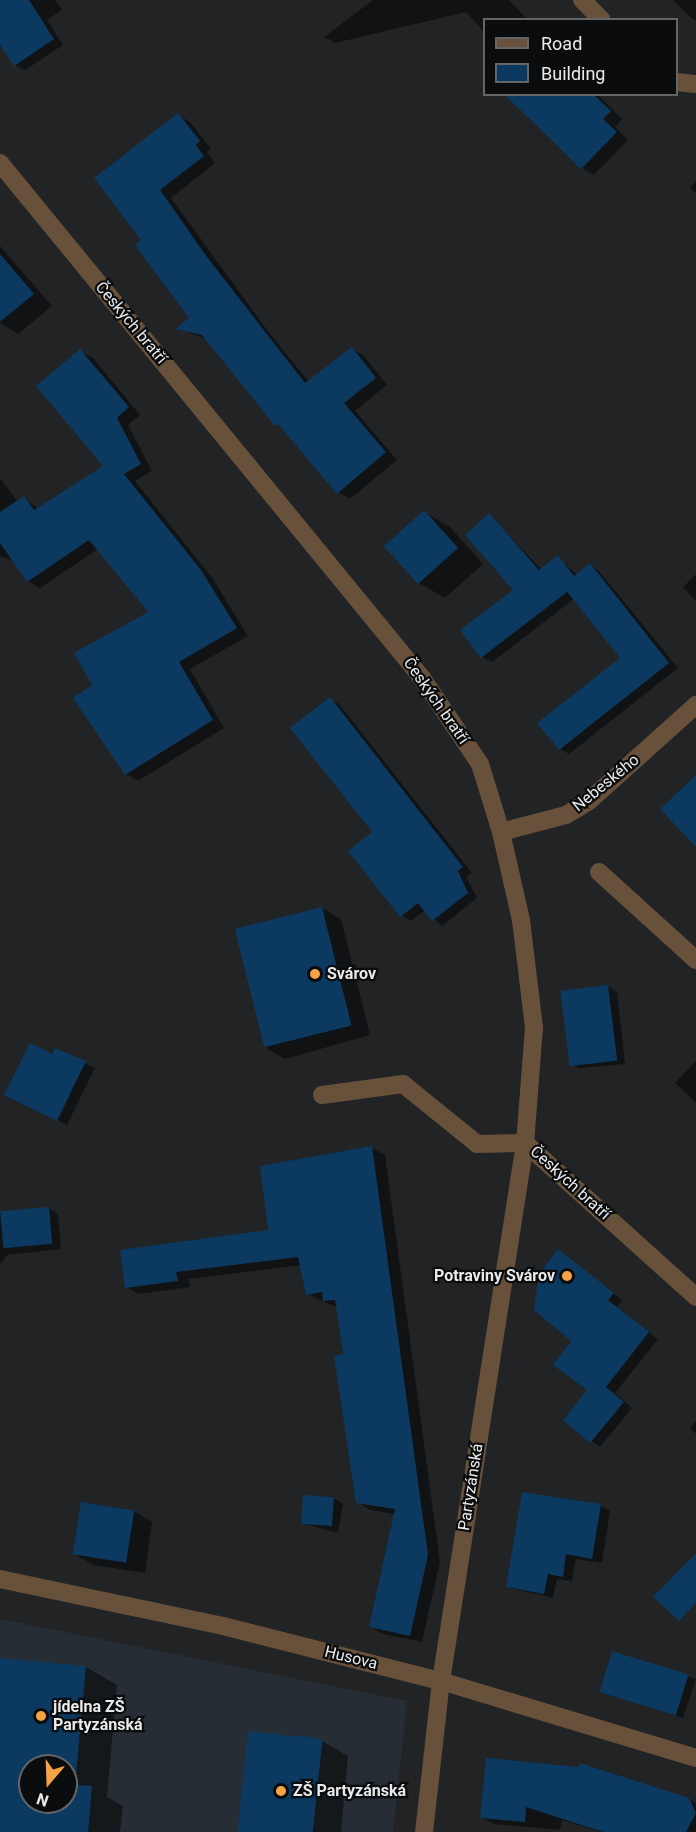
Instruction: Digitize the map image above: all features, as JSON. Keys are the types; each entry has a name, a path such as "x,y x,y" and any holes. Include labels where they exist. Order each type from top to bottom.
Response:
{"street":[{"path":"582,0 600,18"},
{"path":"678,82 696,84"},
{"name":"Českých bratří","path":"0,163 422,678 480,764 501,832 521,920 534,1027 525,1143 696,1297"},
{"name":"Nebeského","path":"501,832 566,815 589,801 696,705"},
{"path":"599,872 696,960"},
{"path":"322,1095 403,1084 477,1144 525,1143"},
{"name":"Partyzánská","path":"424,1832 441,1681 525,1143"},
{"name":"Husova","path":"0,1579 223,1626 441,1681 696,1758"}],"shaded area":[{"path":"0,1619 407,1701 393,1832 0,1832"}],"building":[{"path":"0,0 29,0 54,39 14,66 0,45"},
{"path":"506,96 595,96 611,111 603,119 617,132 581,169"},
{"path":"178,113 200,141 196,145 204,156 160,190 207,257 305,383 352,347 376,378 344,403 386,452 337,494 278,424 275,426 202,335 175,329 189,318 135,245 141,240 94,178"},
{"path":"0,254 34,294 0,322"},
{"path":"80,349 129,407 117,418 141,464 124,474 201,570 237,628 179,662 213,720 125,775 73,698 92,685 74,653 148,612 89,540 27,582 0,543 0,512 24,496 34,510 103,466 36,386"},
{"path":"424,510 458,548 418,584 384,546"},
{"path":"489,513 539,570 558,555 574,576 590,563 669,663 559,750 537,723 620,658 567,592 481,658 460,630 513,590 465,535"},
{"path":"330,697 463,867 458,871 468,893 432,921 418,903 400,917 348,851 372,832 290,728"},
{"path":"696,775 696,847 660,809"},
{"path":"322,907 352,1025 264,1047 235,929"},
{"path":"608,985 617,1060 570,1066 560,991"},
{"path":"30,1043 52,1054 55,1048 86,1061 57,1121 4,1095"},
{"path":"372,1146 428,1555 410,1636 369,1627 395,1509 356,1503 334,1356 343,1354 335,1300 323,1301 322,1292 306,1295 298,1257 176,1272 178,1281 125,1288 120,1250 268,1230 260,1166"},
{"path":"49,1207 52,1244 3,1248 0,1211"},
{"path":"558,1249 614,1293 608,1300 649,1332 606,1387 624,1402 590,1443 563,1420 587,1390 553,1365 571,1341 534,1310 539,1274"},
{"path":"522,1492 601,1504 592,1559 566,1554 563,1577 548,1574 544,1594 506,1587"},
{"path":"303,1495 334,1497 332,1526 301,1524"},
{"path":"81,1502 134,1510 126,1563 73,1554"},
{"path":"696,1553 696,1603 679,1621 653,1597"},
{"path":"612,1651 689,1674 676,1716 599,1692"},
{"name":"jídelna ZŠ Partyzánská","path":"0,1658 86,1666 78,1754 18,1754 18,1814 78,1814 78,1785 92,1786 88,1832 0,1832"},
{"name":"ZŠ Partyzánská","path":"248,1731 323,1739 313,1832 237,1831"},
{"path":"486,1758 579,1767 580,1763 689,1798 696,1813 686,1832 603,1832 526,1807 525,1822 480,1818"}],"place":[{"name":"Svárov","path":"315,974"},
{"name":"Potraviny Svárov","path":"567,1276"},
{"name":"jídelna ZŠ Partyzánská","path":"41,1716"},
{"name":"ZŠ Partyzánská","path":"281,1791"}]}
